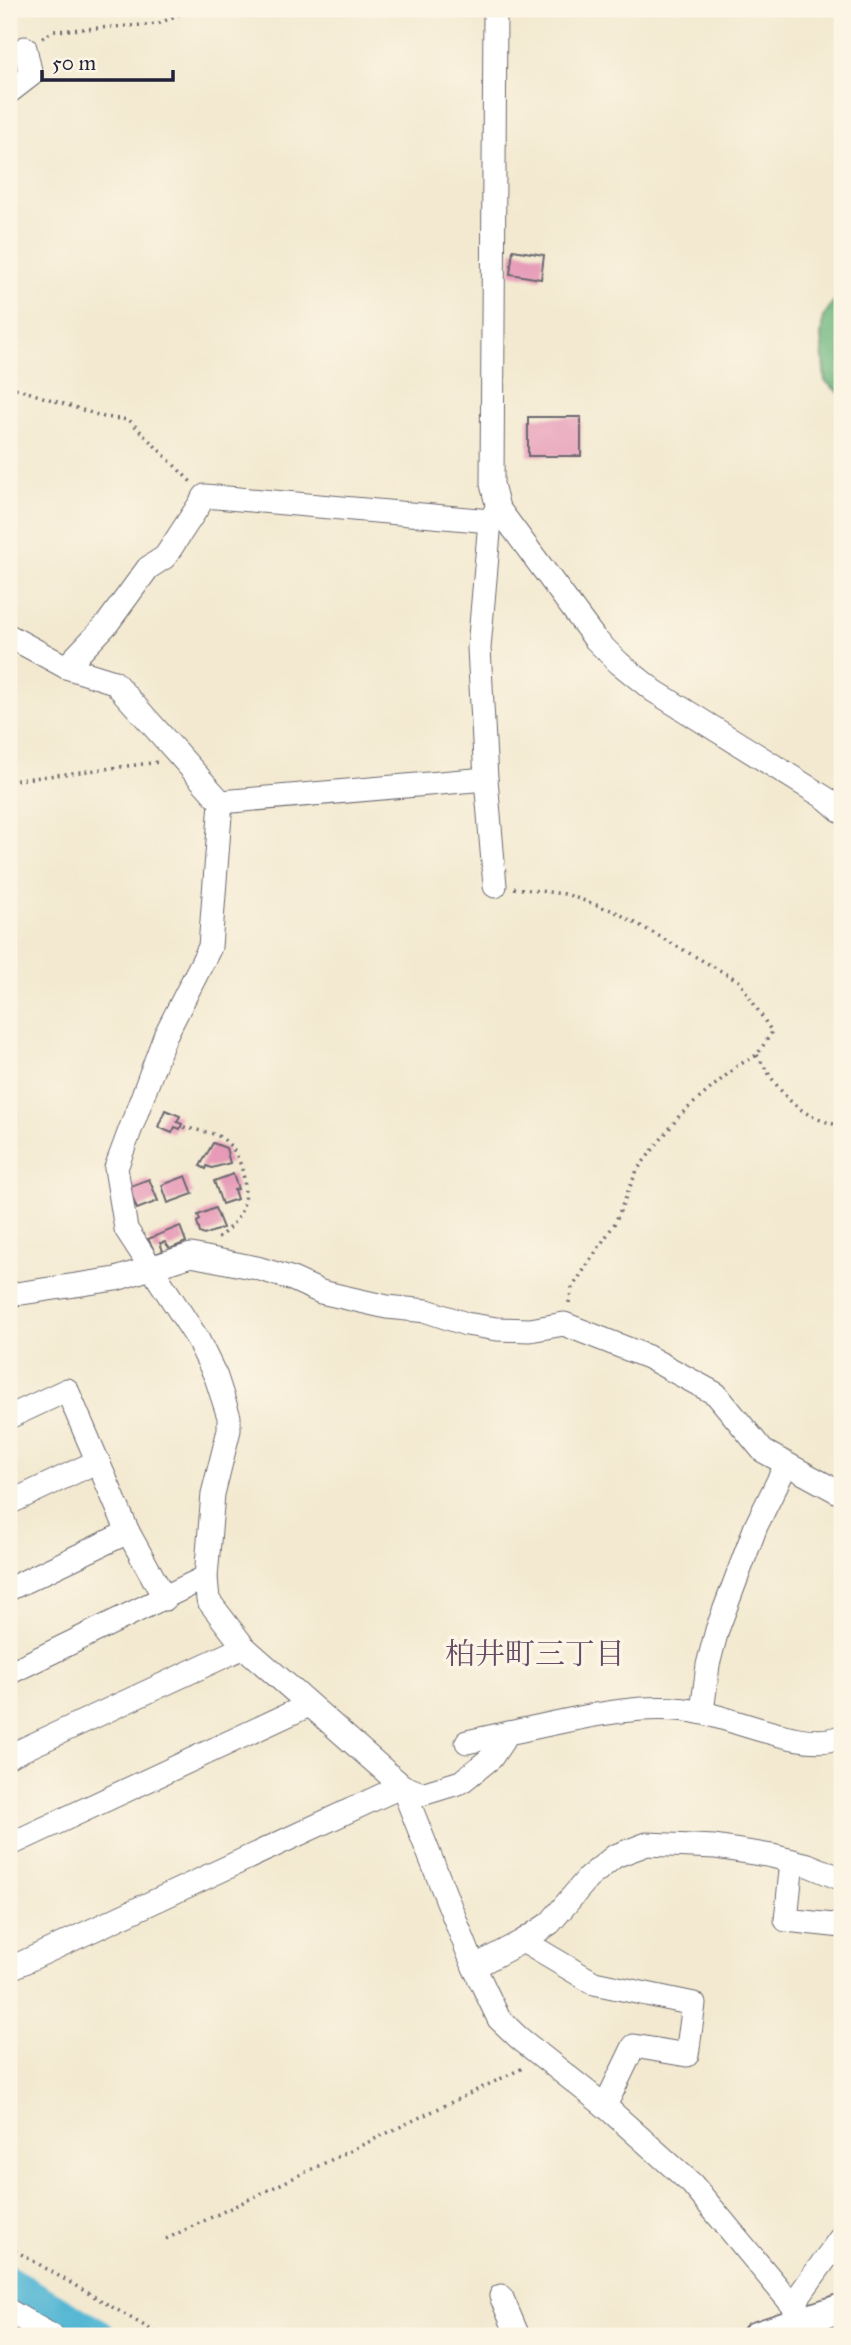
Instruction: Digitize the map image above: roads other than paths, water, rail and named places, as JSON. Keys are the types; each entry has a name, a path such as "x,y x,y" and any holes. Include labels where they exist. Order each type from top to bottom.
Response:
{"main road":[{"path":"755,2336 842,2308"}],"street":[{"path":"495,9 494,514 479,648 495,886"},
{"path":"9,92 31,75 25,48"},
{"path":"66,667 107,624 148,568 165,557 205,496 494,514 595,639 619,663 654,691 827,799 842,812"},
{"path":"13,643 66,667 114,682 221,802 210,947 165,1036 116,1168 126,1229 197,1338 216,1377 229,1418 229,1430 213,1494 206,1577 208,1600 244,1647 402,1786 422,1794 461,1782 491,1758 508,1733"},
{"path":"221,802 486,779"},
{"path":"9,1295 116,1279 191,1255 257,1268 290,1278 321,1292 387,1307 427,1311 466,1324 530,1330 564,1324 648,1357 716,1394 762,1451 842,1494"},
{"path":"9,1417 67,1390 128,1532 165,1599"},
{"path":"9,1503 98,1461"},
{"path":"702,1712 708,1665 717,1630 756,1526 786,1465"},
{"path":"9,1589 128,1532"},
{"path":"9,1673 206,1577"},
{"path":"9,1756 244,1647"},
{"path":"9,1845 309,1704"},
{"path":"467,1742 634,1709 702,1712 796,1739 833,1741 842,1736"},
{"path":"402,1786 474,1967 499,2019 605,2106 692,2184 799,2322"},
{"path":"9,1969 402,1786"},
{"path":"474,1967 550,1923 588,1878 615,1856 647,1844 715,1847 792,1861 842,1880"},
{"path":"792,1861 786,1920 842,1926"},
{"path":"523,1941 594,1983 694,2004 687,2055 634,2046 605,2106"},
{"path":"799,2322 800,2294 842,2236"},
{"path":"501,2296 518,2336"},
{"path":"9,2311 52,2336"}],"waterway":[{"path":"9,2282 100,2336"}],"district":[{"name":"柏井町三丁目","path":"535,1654"}]}
